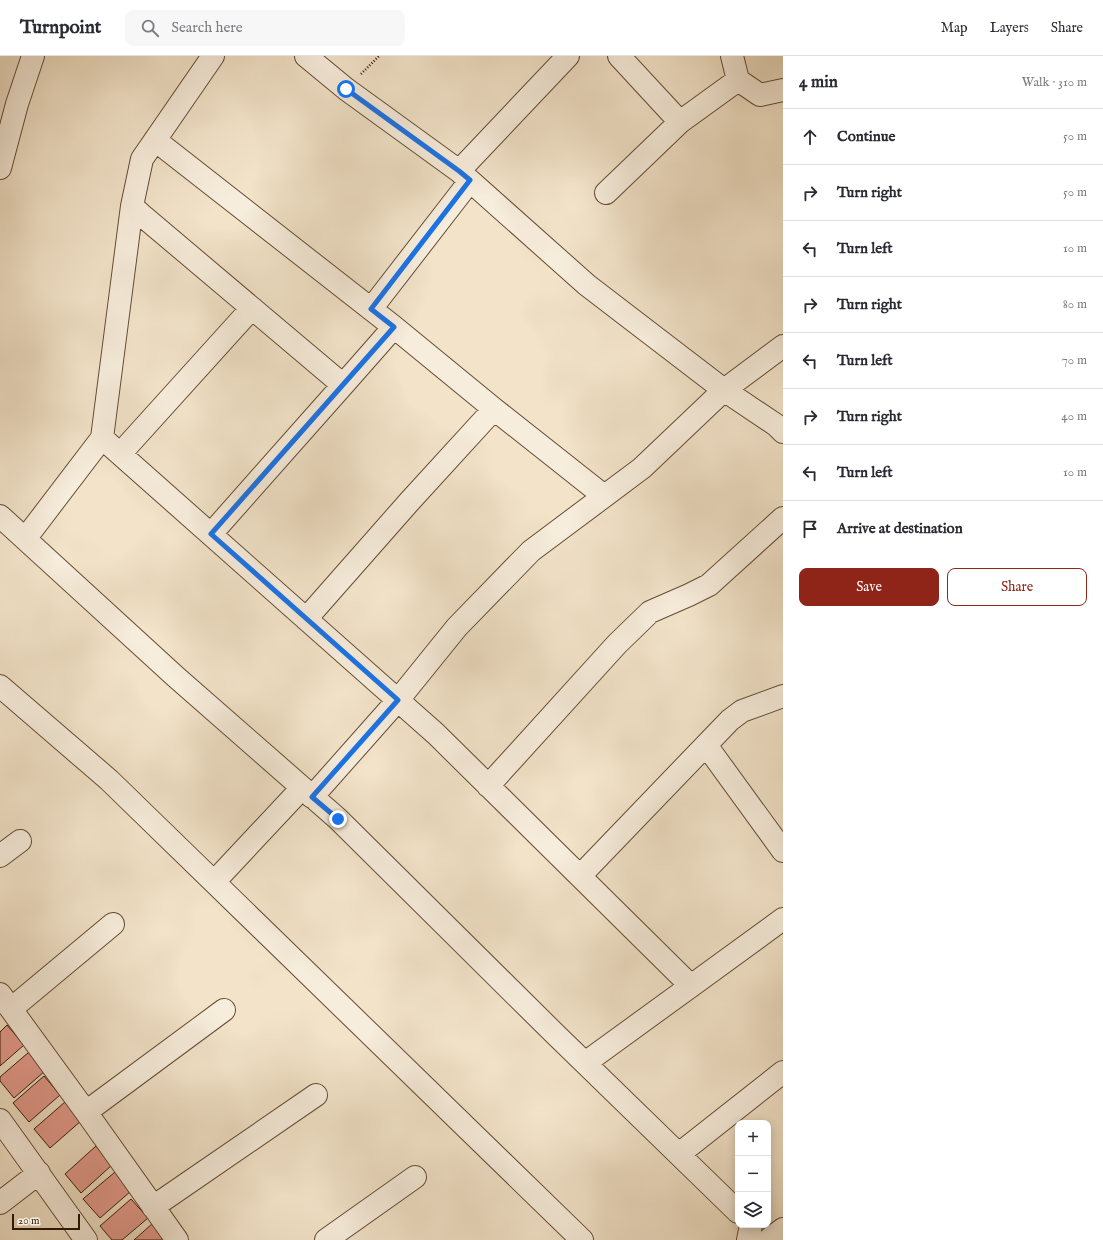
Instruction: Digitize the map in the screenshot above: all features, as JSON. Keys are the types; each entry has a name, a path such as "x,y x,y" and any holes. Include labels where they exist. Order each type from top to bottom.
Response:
{"street":[{"path":"0,168 17,104 33,56"},
{"path":"26,539 102,438 132,206 142,159 213,56"},
{"path":"306,56 346,89 464,176 587,285 724,390 776,425 783,432"},
{"path":"371,309 464,176 568,56"},
{"path":"619,56 680,122"},
{"path":"732,56 738,80 760,95 783,90"},
{"path":"606,193 680,122 738,80"},
{"path":"155,140 394,327 604,496"},
{"path":"132,206 343,385"},
{"path":"120,454 252,308"},
{"path":"211,534 394,327"},
{"path":"214,882 307,792 398,700 457,627 530,551 642,468 724,390 783,346"},
{"path":"306,618 494,409"},
{"path":"102,438 436,734 691,986"},
{"path":"0,516 176,677 338,819 735,1209"},
{"path":"488,786 617,644 650,612 709,585 783,518"},
{"path":"0,686 109,780 582,1240"},
{"path":"580,876 730,720 742,711 783,696"},
{"path":"706,745 783,851"},
{"path":"0,856 20,841"},
{"path":"585,1063 783,919"},
{"path":"112,924 6,1001 177,1240"},
{"path":"86,1112 224,1010"},
{"path":"679,1154 783,1072"},
{"path":"153,1207 316,1095"},
{"path":"0,1120 86,1240"},
{"path":"0,1202 39,1173"},
{"path":"326,1240 415,1177"},
{"path":"748,1240 750,1228"},
{"path":"768,1240 783,1229"}],"building":[{"path":"7,1025 24,1045 0,1066 0,1032"},
{"path":"29,1052 45,1071 14,1098 0,1081 0,1077"},
{"path":"44,1076 60,1095 29,1122 13,1103"},
{"path":"65,1102 81,1121 50,1148 34,1129"},
{"path":"96,1146 112,1165 81,1193 65,1174"},
{"path":"115,1172 131,1191 100,1218 83,1199"},
{"path":"131,1199 148,1218 122,1240 112,1240 100,1226"},
{"path":"153,1223 168,1240 134,1240"}],"route":[{"path":"338,819 312,797 398,700 211,534 394,327 371,309 470,180 346,89"}]}
